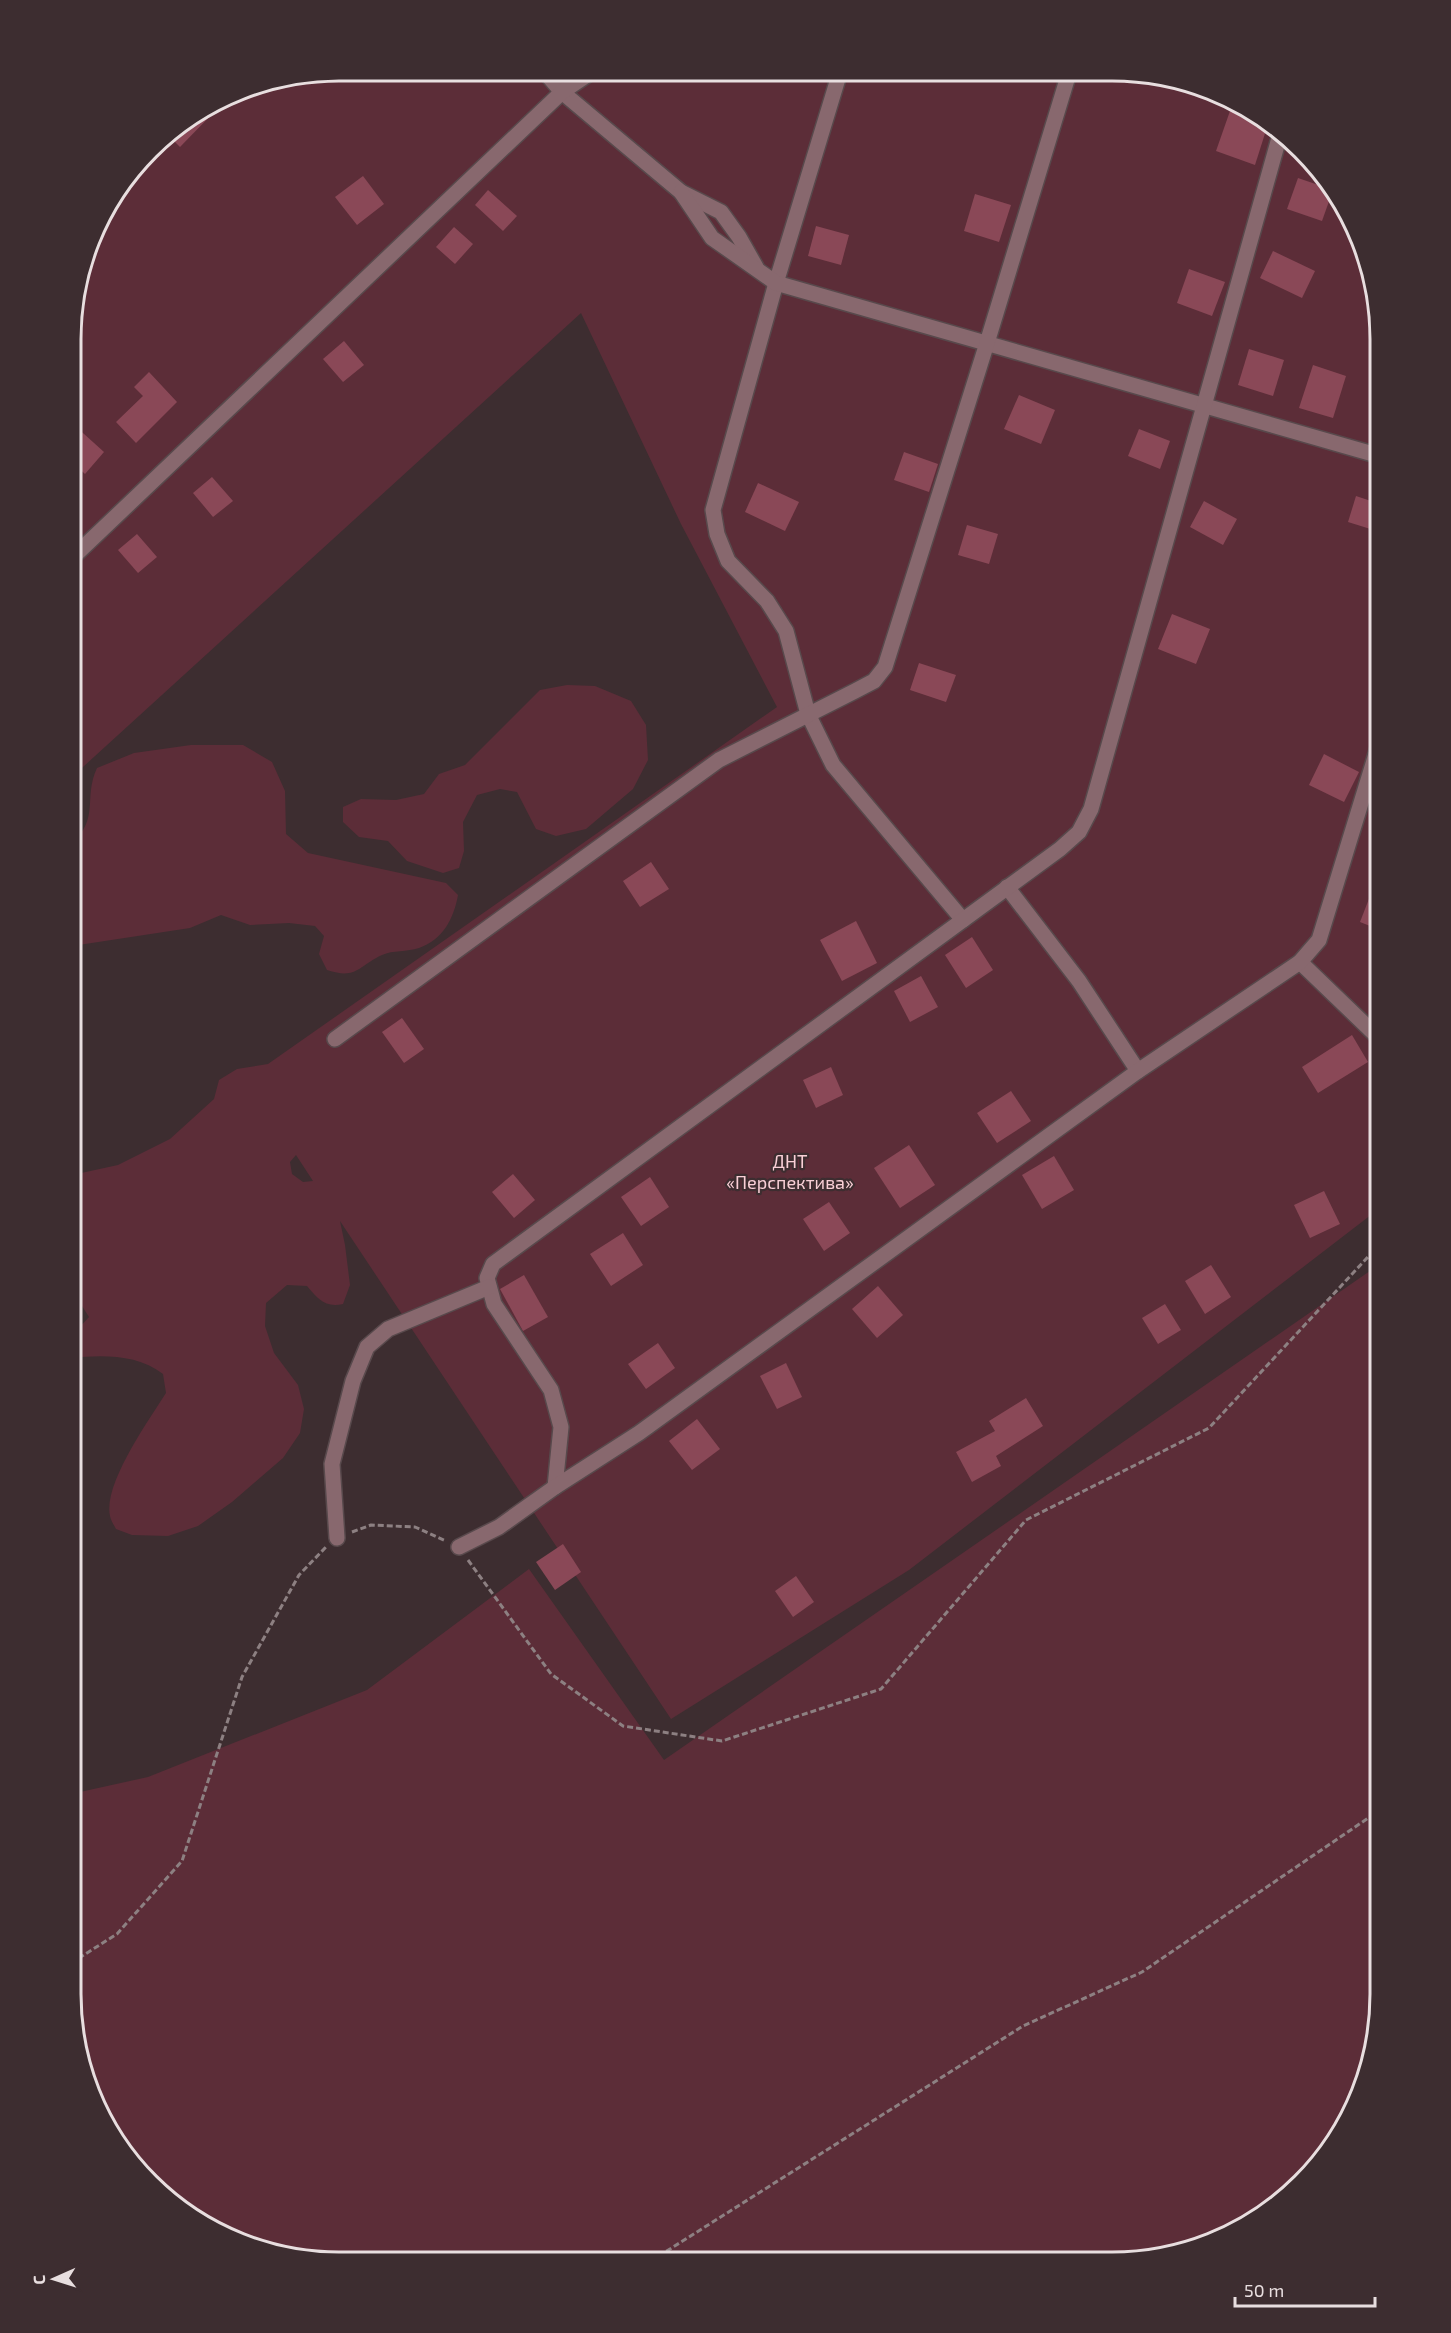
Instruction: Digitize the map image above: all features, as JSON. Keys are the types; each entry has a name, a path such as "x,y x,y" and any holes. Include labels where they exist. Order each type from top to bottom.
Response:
{"street":[{"path":"553,81 562,92 681,192 721,212 740,237 756,267"},
{"path":"81,549 562,92 578,81"},
{"path":"837,81 776,283 713,510 717,534 728,561 767,602 786,631 808,714 833,765 963,920"},
{"path":"335,1039 719,760 874,681 885,667 1067,81"},
{"path":"555,1487 561,1426 551,1390 494,1304 487,1278 493,1264 1060,849 1079,832 1091,809 1278,142"},
{"path":"681,192 712,238 776,283 1370,453"},
{"path":"459,1547 499,1527 555,1487 639,1434 1138,1071 1300,962 1319,940 1370,774"},
{"path":"1006,887 1079,981 1138,1071"},
{"path":"1300,962 1370,1029"},
{"path":"337,1538 332,1464 353,1381 367,1347 388,1329 489,1287"}],"path":[{"path":"81,1956 117,1934 182,1862 242,1677 299,1575 331,1541 371,1525 415,1527 459,1547 551,1674 623,1726 722,1741 881,1689 1026,1520 1209,1428 1370,1255"},
{"path":"665,2252 1023,2026 1143,1972 1370,1817"}],"green space":[{"name":"ДНТ «Перспектива»","path":"339,81 1112,81 1162,86 1211,101 1255,124 1282,145 1306,169 1327,196 1350,240 1361,272 1368,305 1370,339 1370,1216 909,1570 671,1719 340,1221 350,1285 343,1304 327,1303 318,1298 307,1286 287,1285 266,1303 265,1326 274,1353 298,1385 304,1409 300,1433 283,1458 232,1502 198,1526 168,1536 132,1535 116,1529 110,1518 113,1487 139,1435 166,1393 163,1374 153,1367 131,1359 107,1356 81,1357 81,1326 89,1317 81,1306 81,1173 118,1165 170,1139 214,1099 219,1080 237,1069 268,1064 777,707 681,524 581,313 81,769 81,339 83,305 90,272 101,240 116,210 145,169 169,145 196,124 256,95 305,83","holes":["296,1155 313,1181 303,1182 292,1174 290,1162"]},
{"path":"567,685 595,686 631,701 646,725 648,760 633,789 586,829 556,836 536,829 517,792 500,789 477,795 463,822 464,851 459,868 443,873 407,861 388,841 359,837 343,822 343,807 361,799 396,800 424,794 439,774 465,765 540,690"},
{"path":"191,745 243,745 272,762 285,791 286,834 308,853 446,883 458,895 450,920 435,940 414,949 386,953 351,973 327,970 319,954 324,936 315,926 289,923 250,925 221,915 190,928 81,945 81,834 89,816 93,779 97,768 134,753"},
{"path":"1370,1271 1370,1994 1368,2028 1361,2061 1350,2093 1327,2137 1306,2164 1282,2188 1255,2209 1211,2232 1179,2243 1146,2250 1112,2252 339,2252 305,2250 272,2243 225,2225 182,2199 134,2151 101,2093 90,2061 83,2028 81,1792 148,1777 367,1690 529,1569 664,1760"}],"building":[{"path":"1230,111 1266,132 1255,165 1216,151"},
{"path":"210,116 180,147 174,141"},
{"path":"363,176 384,204 357,225 335,197"},
{"path":"1298,178 1319,185 1329,200 1322,221 1287,209"},
{"path":"488,190 517,216 503,231 475,205"},
{"path":"975,194 1011,205 999,242 964,231"},
{"path":"816,226 849,235 841,265 808,256"},
{"path":"454,227 473,244 455,264 436,247"},
{"path":"1273,251 1315,271 1302,298 1260,278"},
{"path":"1189,269 1225,282 1212,316 1177,303"},
{"path":"344,341 364,365 343,382 323,359"},
{"path":"1249,349 1284,360 1273,396 1238,385"},
{"path":"1313,365 1346,376 1333,418 1299,408"},
{"path":"149,372 177,402 136,443 116,422 143,396 134,387"},
{"path":"1019,395 1055,410 1041,444 1004,429"},
{"path":"1139,429 1170,441 1160,469 1128,456"},
{"path":"81,431 104,452 85,474 81,470"},
{"path":"904,452 938,464 929,492 894,480"},
{"path":"212,477 233,501 213,517 193,493"},
{"path":"758,483 799,502 785,531 745,512"},
{"path":"1356,496 1370,501 1370,529 1348,522"},
{"path":"1204,501 1237,519 1223,545 1190,527"},
{"path":"967,525 998,534 989,564 958,555"},
{"path":"137,534 157,557 138,573 118,550"},
{"path":"1172,614 1210,629 1196,664 1158,649"},
{"path":"919,663 956,675 946,702 910,690"},
{"path":"1324,754 1359,772 1344,802 1309,785"},
{"path":"651,862 669,889 640,907 623,881"},
{"path":"1370,896 1370,926 1360,922"},
{"path":"856,921 877,963 842,981 820,940"},
{"path":"972,937 993,970 966,988 945,955"},
{"path":"921,976 938,1007 910,1022 894,991"},
{"path":"402,1018 424,1049 404,1063 382,1032"},
{"path":"1352,1035 1368,1062 1318,1093 1302,1067"},
{"path":"831,1067 843,1095 816,1108 803,1080"},
{"path":"1011,1091 1031,1121 997,1143 977,1113"},
{"path":"909,1145 935,1185 900,1208 874,1168"},
{"path":"1054,1156 1074,1190 1042,1209 1022,1175"},
{"path":"513,1174 535,1200 514,1218 492,1192"},
{"path":"650,1177 669,1207 641,1226 621,1197"},
{"path":"1324,1191 1340,1224 1310,1238 1294,1205"},
{"path":"829,1202 850,1233 824,1251 803,1219"},
{"path":"623,1233 643,1265 611,1286 590,1254"},
{"path":"1211,1265 1231,1297 1205,1314 1185,1281"},
{"path":"524,1275 548,1317 523,1331 500,1289"},
{"path":"878,1286 903,1315 877,1338 852,1309"},
{"path":"1165,1304 1181,1330 1158,1344 1142,1318"},
{"path":"658,1343 675,1368 646,1389 628,1364"},
{"path":"786,1363 802,1397 777,1409 760,1376"},
{"path":"1026,1398 1043,1426 996,1456 1001,1466 972,1482 956,1452 995,1431 989,1421"},
{"path":"697,1419 720,1449 692,1470 669,1441"},
{"path":"563,1544 581,1572 555,1590 536,1562"},
{"path":"796,1576 814,1602 793,1617 775,1591"}]}
